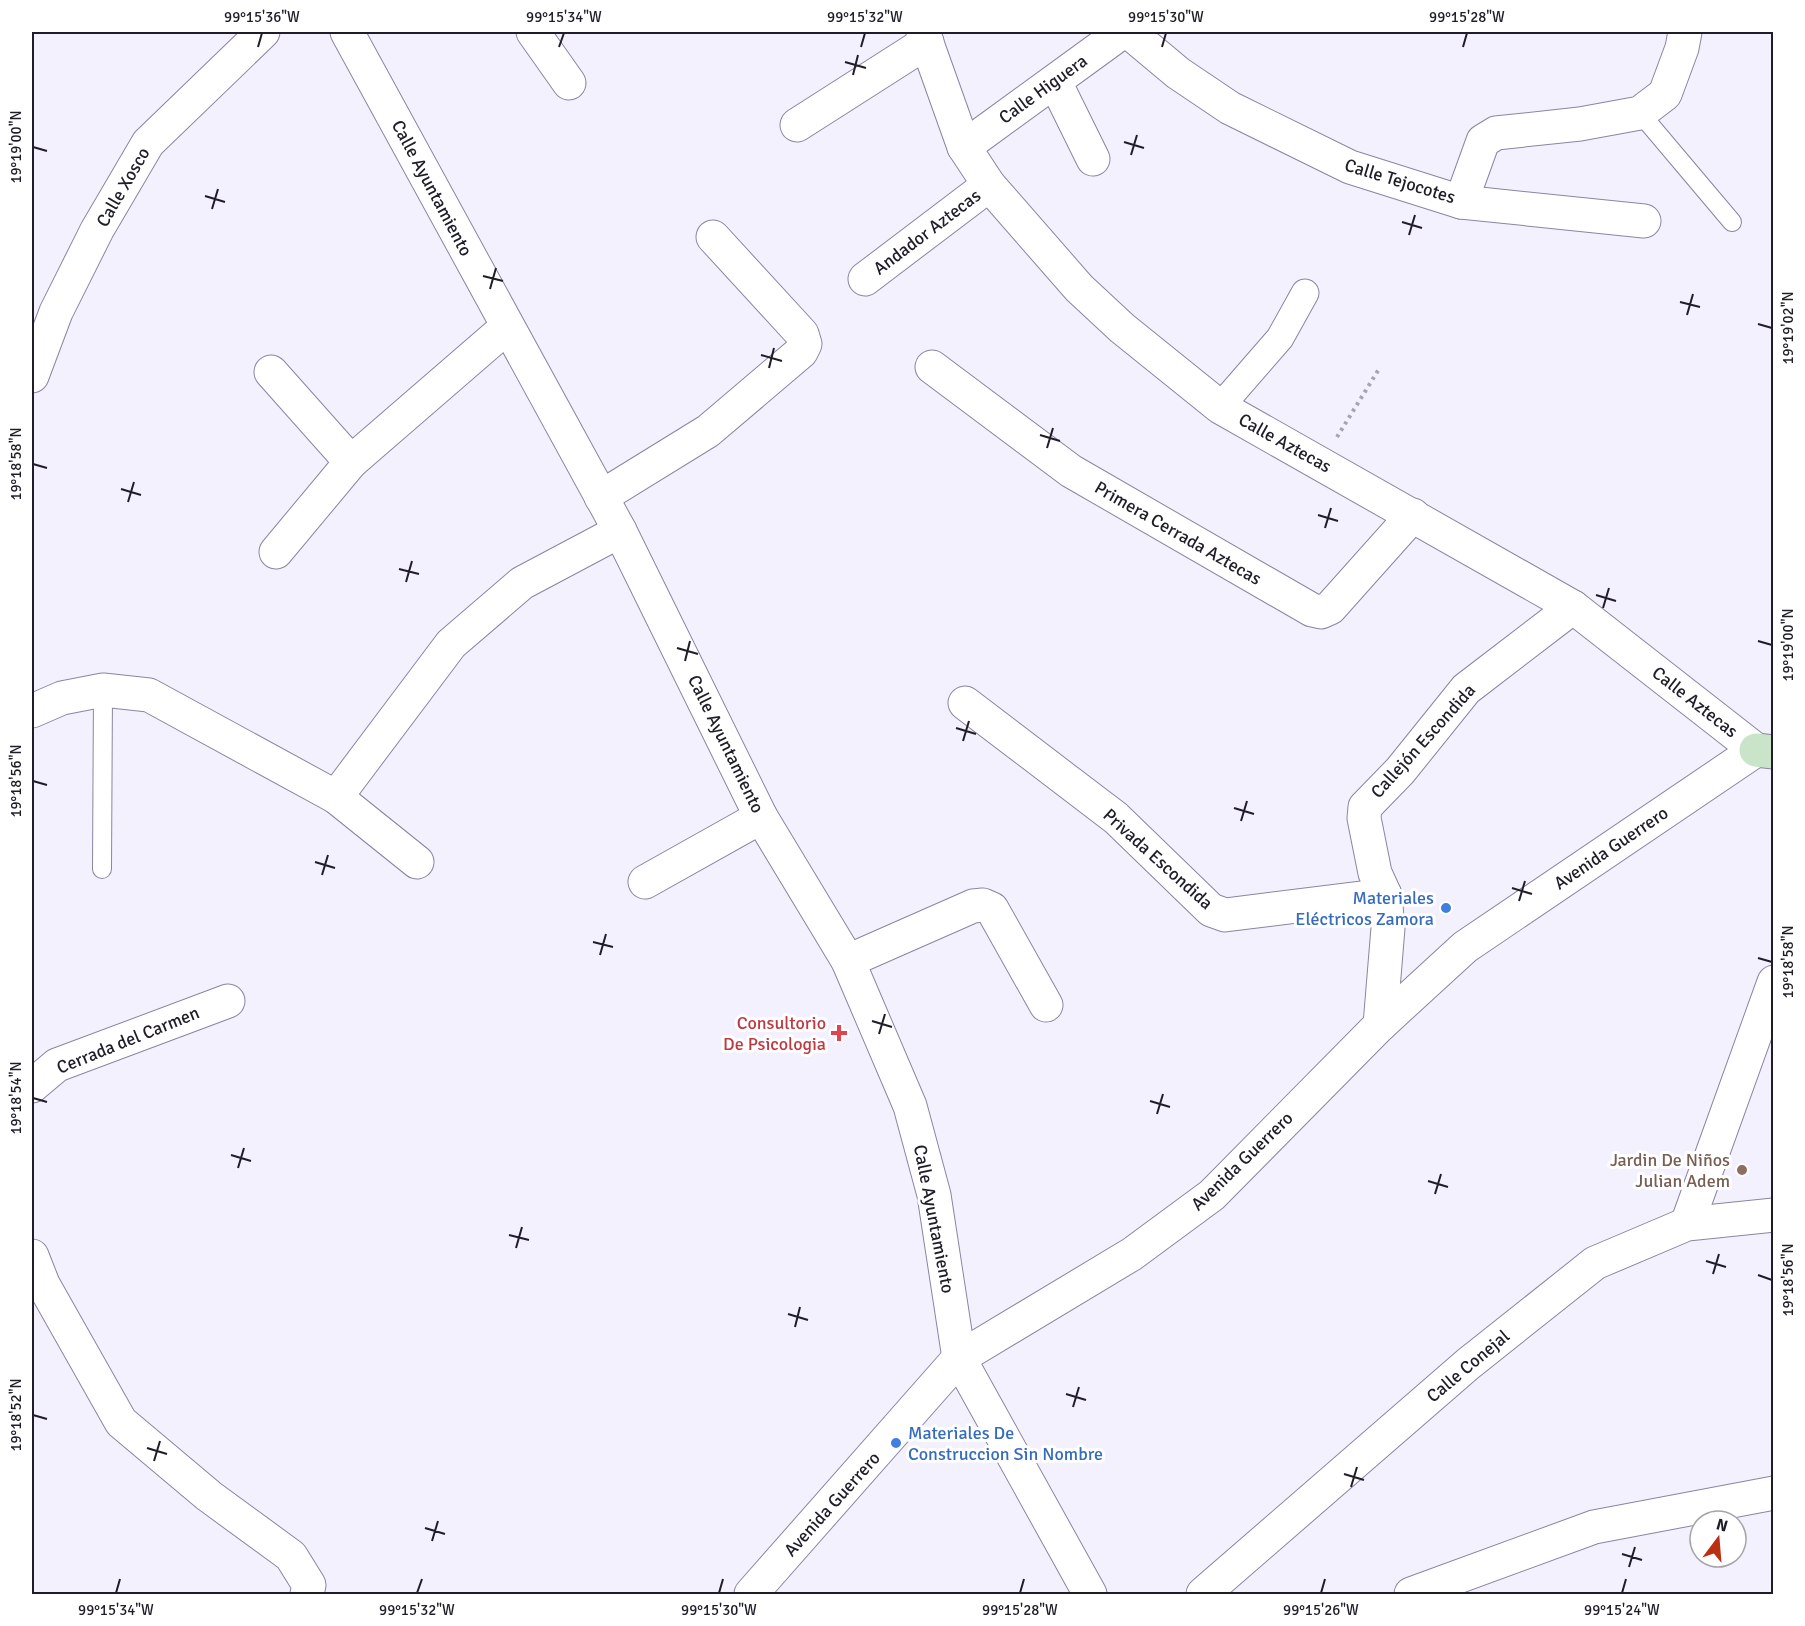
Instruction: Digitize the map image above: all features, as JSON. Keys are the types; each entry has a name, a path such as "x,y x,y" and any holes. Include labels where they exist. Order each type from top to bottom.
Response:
{"street":[{"name":"Calle Xosco","path":"32,376 66,292 97,230 148,143 263,32"},
{"name":"Calle Ayuntamiento","path":"347,32 620,531 761,817 848,961 910,1106 934,1195 959,1358"},
{"path":"533,32 569,82"},
{"name":"Calle Higuera","path":"964,147 1122,32"},
{"name":"Calle Tejocotes","path":"1129,32 1178,73 1230,108 1350,167 1461,202 1483,141 1496,133 1580,124 1640,113 1665,94 1682,48 1685,32"},
{"path":"797,124 925,37"},
{"name":"Calle Aztecas","path":"925,37 964,147 988,185 1079,288 1122,328 1220,407 1573,607 1765,751"},
{"path":"1055,82 1093,159"},
{"name":"Andador Aztecas","path":"865,279 988,185"},
{"path":"1461,202 1644,221"},
{"path":"602,497 708,431 801,352 805,344 802,334 713,237"},
{"path":"1220,407 1280,338 1305,293"},
{"path":"276,552 351,462 507,327"},
{"name":"Primera Cerrada Aztecas","path":"932,366 1071,471 1312,610 1321,612 1330,608 1413,515"},
{"path":"271,372 351,462"},
{"path":"336,797 452,644 522,583 620,531"},
{"name":"Callejón Escondida","path":"1380,1025 1388,928 1384,895 1375,873 1364,818 1365,807 1400,771 1466,689 1573,607"},
{"path":"32,711 62,698 103,690 149,694 336,797 417,862"},
{"name":"Privada Escondida","path":"965,703 1116,818 1211,910 1225,915 1384,895"},
{"name":"Avenida Guerrero","path":"751,1594 959,1358 1132,1254 1212,1195 1380,1025 1466,947 1765,751"},
{"path":"645,882 761,817"},
{"path":"848,961 973,906 983,905 992,909 1046,1005"},
{"path":"1687,1224 1773,982"},
{"name":"Cerrada del Carmen","path":"32,1086 57,1065 228,1001"},
{"name":"Calle Conejal","path":"1203,1594 1468,1364 1595,1263 1687,1224 1773,1215"},
{"path":"32,1256 43,1284 121,1422 209,1496 291,1556 309,1585 307,1594"},
{"path":"959,1358 1090,1594"},
{"path":"1411,1594 1594,1527 1773,1493"}],"lane":[{"path":"1640,113 1732,222"},
{"path":"102,869 103,690"}],"path":[{"path":"1321,464 1379,369"}],"place":[{"name":"Materiales Eléctricos Zamora","path":"1446,908"},
{"name":"Consultorio De Psicologia","path":"839,1033"},
{"name":"Jardin De Niños Julian Adem","path":"1742,1170"},
{"name":"Materiales De Construccion Sin Nombre","path":"896,1443"}]}
